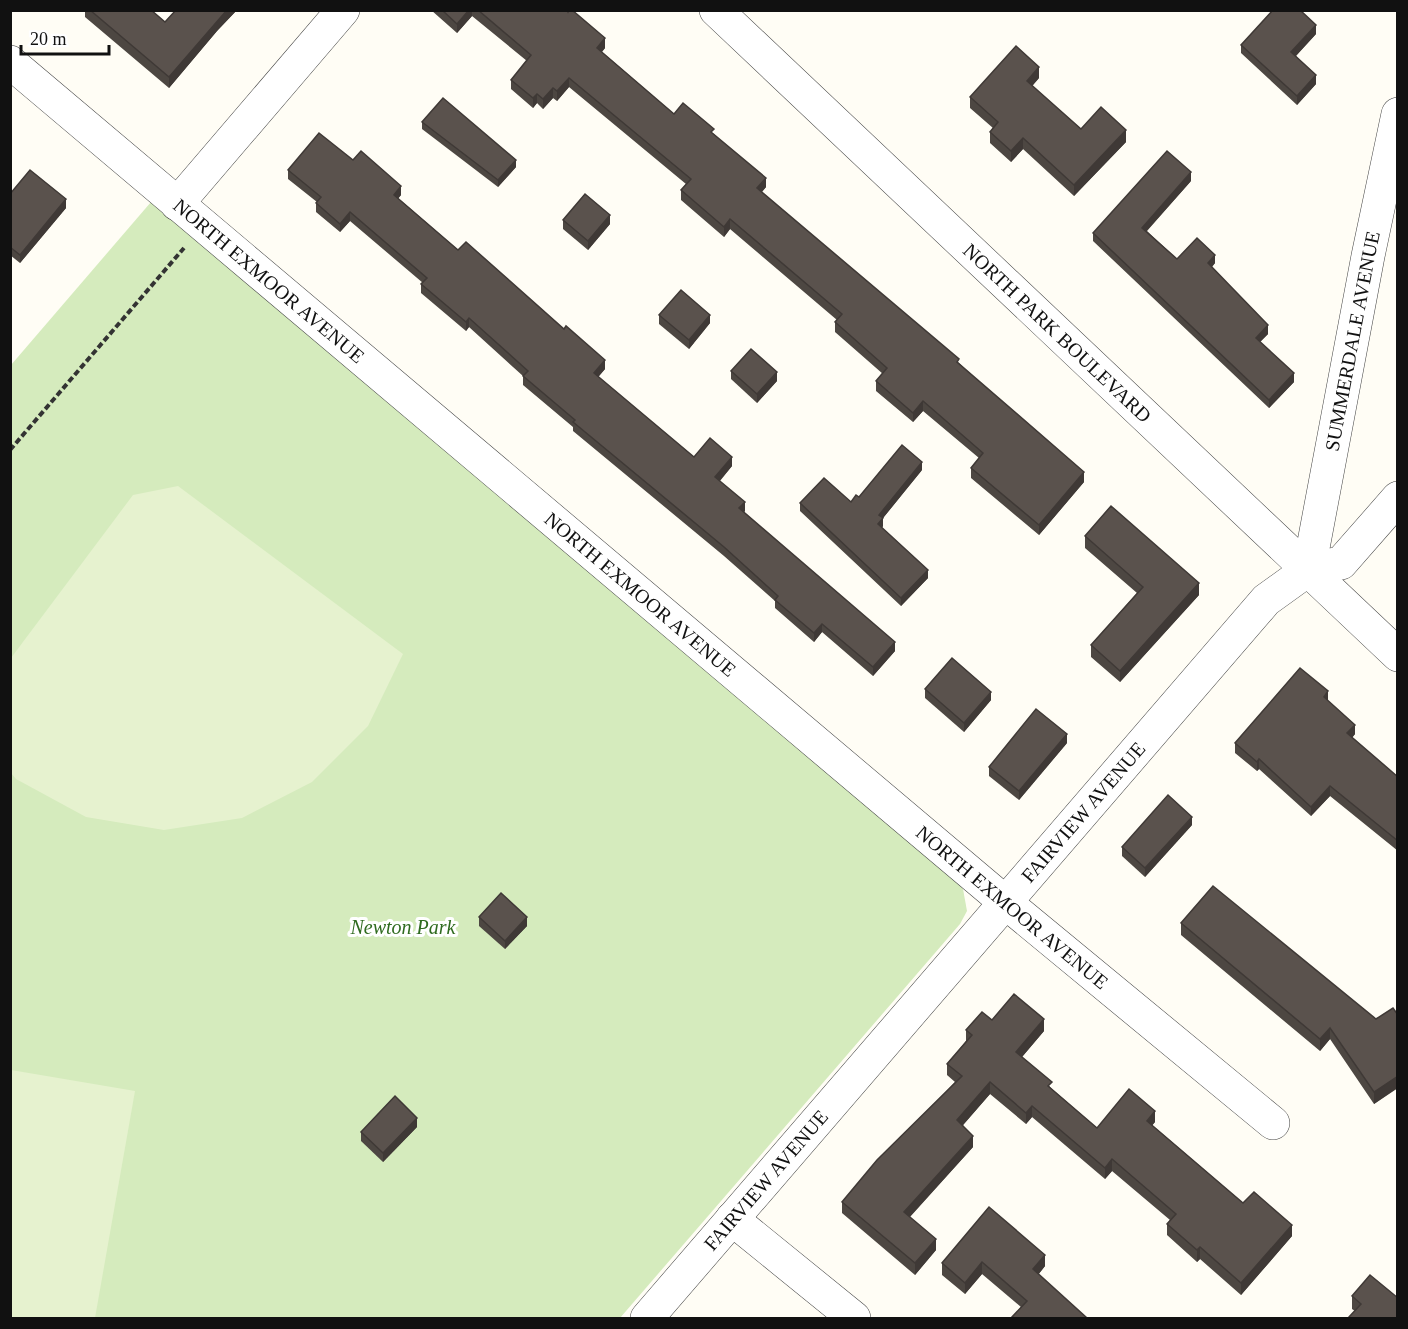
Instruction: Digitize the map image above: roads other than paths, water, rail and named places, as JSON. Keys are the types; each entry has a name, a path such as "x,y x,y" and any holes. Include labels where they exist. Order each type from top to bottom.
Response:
{"street":[{"path":"177,204 343,10"},
{"name":"NORTH PARK BOULEVARD","path":"716,10 1398,655"},
{"name":"NORTH EXMOOR AVENUE","path":"10,62 1005,902 1273,1123"},
{"name":"SUMMERDALE AVENUE","path":"1309,569 1368,256 1398,114"},
{"name":"FAIRVIEW AVENUE","path":"647,1318 1266,600 1309,569 1341,563 1398,498"},
{"path":"732,1219 854,1318"}],"park label":[{"name":"Newton Park","path":"403,927"}]}
